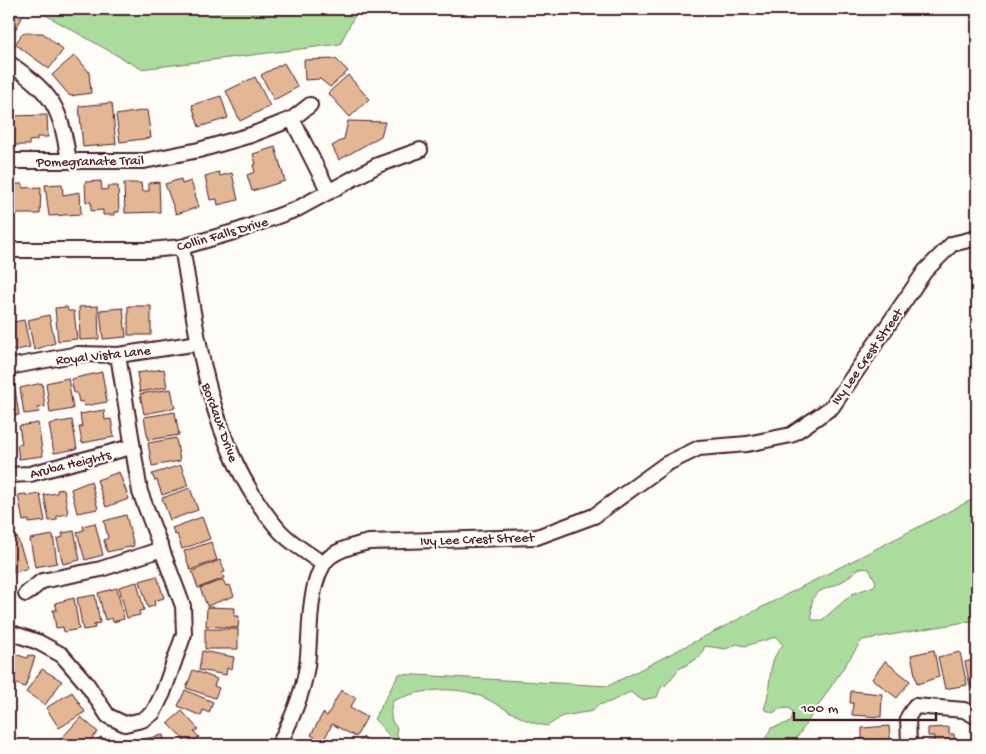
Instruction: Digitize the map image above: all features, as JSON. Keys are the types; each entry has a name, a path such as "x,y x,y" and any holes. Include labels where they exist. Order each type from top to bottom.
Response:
{"street":[{"path":"9,63 51,98 63,124 69,161"},
{"name":"Pomegranate Trail","path":"9,161 144,161 208,148 251,135 292,118 310,105"},
{"path":"292,118 329,192"},
{"name":"Collin Falls Drive","path":"9,250 150,250 182,247 237,232 298,210 378,165 420,150"},
{"name":"Ivy Lee Crest Street","path":"323,564 345,548 369,542 537,536 594,516 666,464 699,448 747,444 791,435 832,407 925,270 952,244 977,238"},
{"name":"Bordaux Drive","path":"182,247 205,379 226,444 249,491 279,530 323,564"},
{"name":"Royal Vista Lane","path":"9,367 78,354 118,355 198,343"},
{"path":"9,632 38,642 62,654 87,684 108,716 125,724 142,720 152,713 163,694 184,634 183,606 140,492 131,447 118,355"},
{"name":"Aruba Heights","path":"9,475 30,474 131,447"},
{"path":"26,594 42,581 101,569 162,549"},
{"path":"279,745 296,709 307,668 313,598 323,564"},
{"path":"909,745 908,717 915,706 964,710 977,717"}],"green space":[{"path":"35,9 358,9 340,44 141,69"},
{"path":"977,497 977,620 862,640 792,745 762,745 771,728 791,722 793,712 789,708 779,709 773,713 764,709 767,701 771,667 777,652 783,645 776,637 745,646 737,644 726,649 705,646 700,657 679,669 665,686 661,687 657,697 642,700 630,692 610,702 598,705 593,711 563,716 547,726 521,718 480,696 447,690 413,694 393,701 391,719 397,728 396,733 403,745 398,745 374,719 399,674 608,686","holes":["860,568 869,569 876,582 874,586 852,594 822,620 812,620 812,602 817,594 844,581"]}],"building":[{"path":"9,10 22,18 9,40"},
{"path":"23,33 43,33 63,50 49,69 15,44"},
{"path":"75,55 89,72 91,93 70,96 52,75"},
{"path":"336,59 348,71 330,87 320,79 305,80 304,60"},
{"path":"284,63 298,87 274,100 261,75"},
{"path":"348,75 369,99 350,117 328,93"},
{"path":"255,77 270,106 240,121 226,91"},
{"path":"221,96 228,118 199,127 192,105"},
{"path":"112,103 116,144 83,147 79,106"},
{"path":"147,110 151,138 120,142 116,115"},
{"path":"47,115 48,137 37,137 37,140 29,141 29,145 13,145 12,116"},
{"path":"348,121 385,122 381,136 339,160 332,146 344,139"},
{"path":"275,147 285,181 252,191 247,175 255,172 253,165 256,164 253,154"},
{"path":"219,172 220,176 232,173 238,200 218,205 217,199 210,200 205,176"},
{"path":"181,179 182,184 191,181 199,207 176,214 165,184"},
{"path":"101,181 102,190 108,189 108,186 118,186 119,212 114,212 114,215 103,215 103,210 91,211 91,202 86,202 85,182"},
{"path":"159,182 160,212 125,213 124,183 141,183 142,191 149,191 149,183"},
{"path":"9,184 23,184 23,188 41,187 40,214 9,214"},
{"path":"62,184 63,195 80,192 81,214 49,216 45,185"},
{"path":"98,306 99,339 80,340 79,307"},
{"path":"128,306 151,306 151,335 128,335"},
{"path":"67,307 68,311 74,311 77,339 58,341 55,308"},
{"path":"123,308 126,337 103,339 100,310"},
{"path":"49,315 55,343 34,350 28,320"},
{"path":"24,320 30,347 9,352 9,323"},
{"path":"164,369 167,387 140,392 137,373"},
{"path":"102,372 107,402 84,406 83,401 79,402 77,393 74,393 71,379"},
{"path":"68,378 73,409 50,413 46,383"},
{"path":"42,383 45,407 38,408 39,412 24,414 20,388"},
{"path":"15,389 19,415 9,416 9,390"},
{"path":"171,389 175,408 144,414 140,394"},
{"path":"104,410 105,420 111,419 114,437 82,443 79,427 82,427 80,414"},
{"path":"175,412 179,435 148,440 144,417"},
{"path":"72,420 77,449 54,453 49,424"},
{"path":"38,423 43,456 19,459 17,445 22,444 19,426"},
{"path":"176,438 180,461 152,466 148,443"},
{"path":"181,465 188,486 162,495 157,480 155,481 152,474"},
{"path":"119,472 129,499 106,507 97,480"},
{"path":"91,481 98,509 77,513 71,489"},
{"path":"190,488 198,510 170,520 162,498"},
{"path":"64,489 68,514 57,516 57,520 49,521 44,495 57,493 57,490"},
{"path":"26,494 27,496 40,494 45,521 29,523 29,520 23,521 18,495"},
{"path":"9,498 12,498 15,524 9,525"},
{"path":"126,515 134,546 107,552 104,540 108,538 104,521"},
{"path":"202,517 210,539 182,549 177,534 175,535 172,528"},
{"path":"95,523 103,555 85,560 77,532 84,530 83,526"},
{"path":"74,531 80,560 63,564 57,539 63,537 62,533"},
{"path":"53,535 57,563 35,567 30,539"},
{"path":"17,537 28,568 10,574 9,540"},
{"path":"211,542 217,560 190,570 184,551"},
{"path":"220,560 225,572 222,573 224,578 198,588 192,571"},
{"path":"157,576 164,598 154,601 155,605 148,608 140,581"},
{"path":"223,580 226,586 230,585 234,596 207,606 200,588"},
{"path":"137,582 144,610 139,611 140,615 127,618 119,587"},
{"path":"117,588 124,619 113,622 112,618 105,620 98,593"},
{"path":"95,595 100,623 94,624 95,628 83,630 77,598"},
{"path":"74,598 79,629 64,632 63,627 56,628 53,610 57,610 55,603"},
{"path":"207,607 235,608 234,616 239,616 238,628 206,626"},
{"path":"205,629 238,629 238,649 205,649"},
{"path":"934,650 939,677 917,684 911,655"},
{"path":"202,651 234,657 232,669 227,668 226,675 199,670"},
{"path":"960,652 967,685 945,689 938,657"},
{"path":"12,653 27,658 28,655 35,657 25,687 9,681 9,663"},
{"path":"977,659 977,690 971,691 965,662"},
{"path":"885,661 910,681 897,698 872,679"},
{"path":"42,669 62,681 45,705 26,692"},
{"path":"193,670 217,679 214,686 219,688 215,698 186,688"},
{"path":"185,690 213,702 209,713 203,710 201,716 178,706"},
{"path":"341,690 356,698 350,708 367,717 356,737 332,724 323,742 311,735 323,713 327,716"},
{"path":"851,691 882,694 881,717 852,715"},
{"path":"72,692 85,712 59,728 46,708"},
{"path":"182,711 198,729 194,732 199,737 189,745 168,723"},
{"path":"81,717 98,732 86,745 68,745 61,739"},
{"path":"889,726 891,745 859,745 859,739 862,739 862,728"},
{"path":"949,727 949,734 954,734 955,745 928,745 928,741 934,741 934,736 928,736 928,728"},
{"path":"163,735 165,745 145,745 144,739"},
{"path":"100,737 118,745 96,745"},
{"path":"364,737 375,745 355,745"},
{"path":"140,740 140,745 122,745 121,743"}]}
